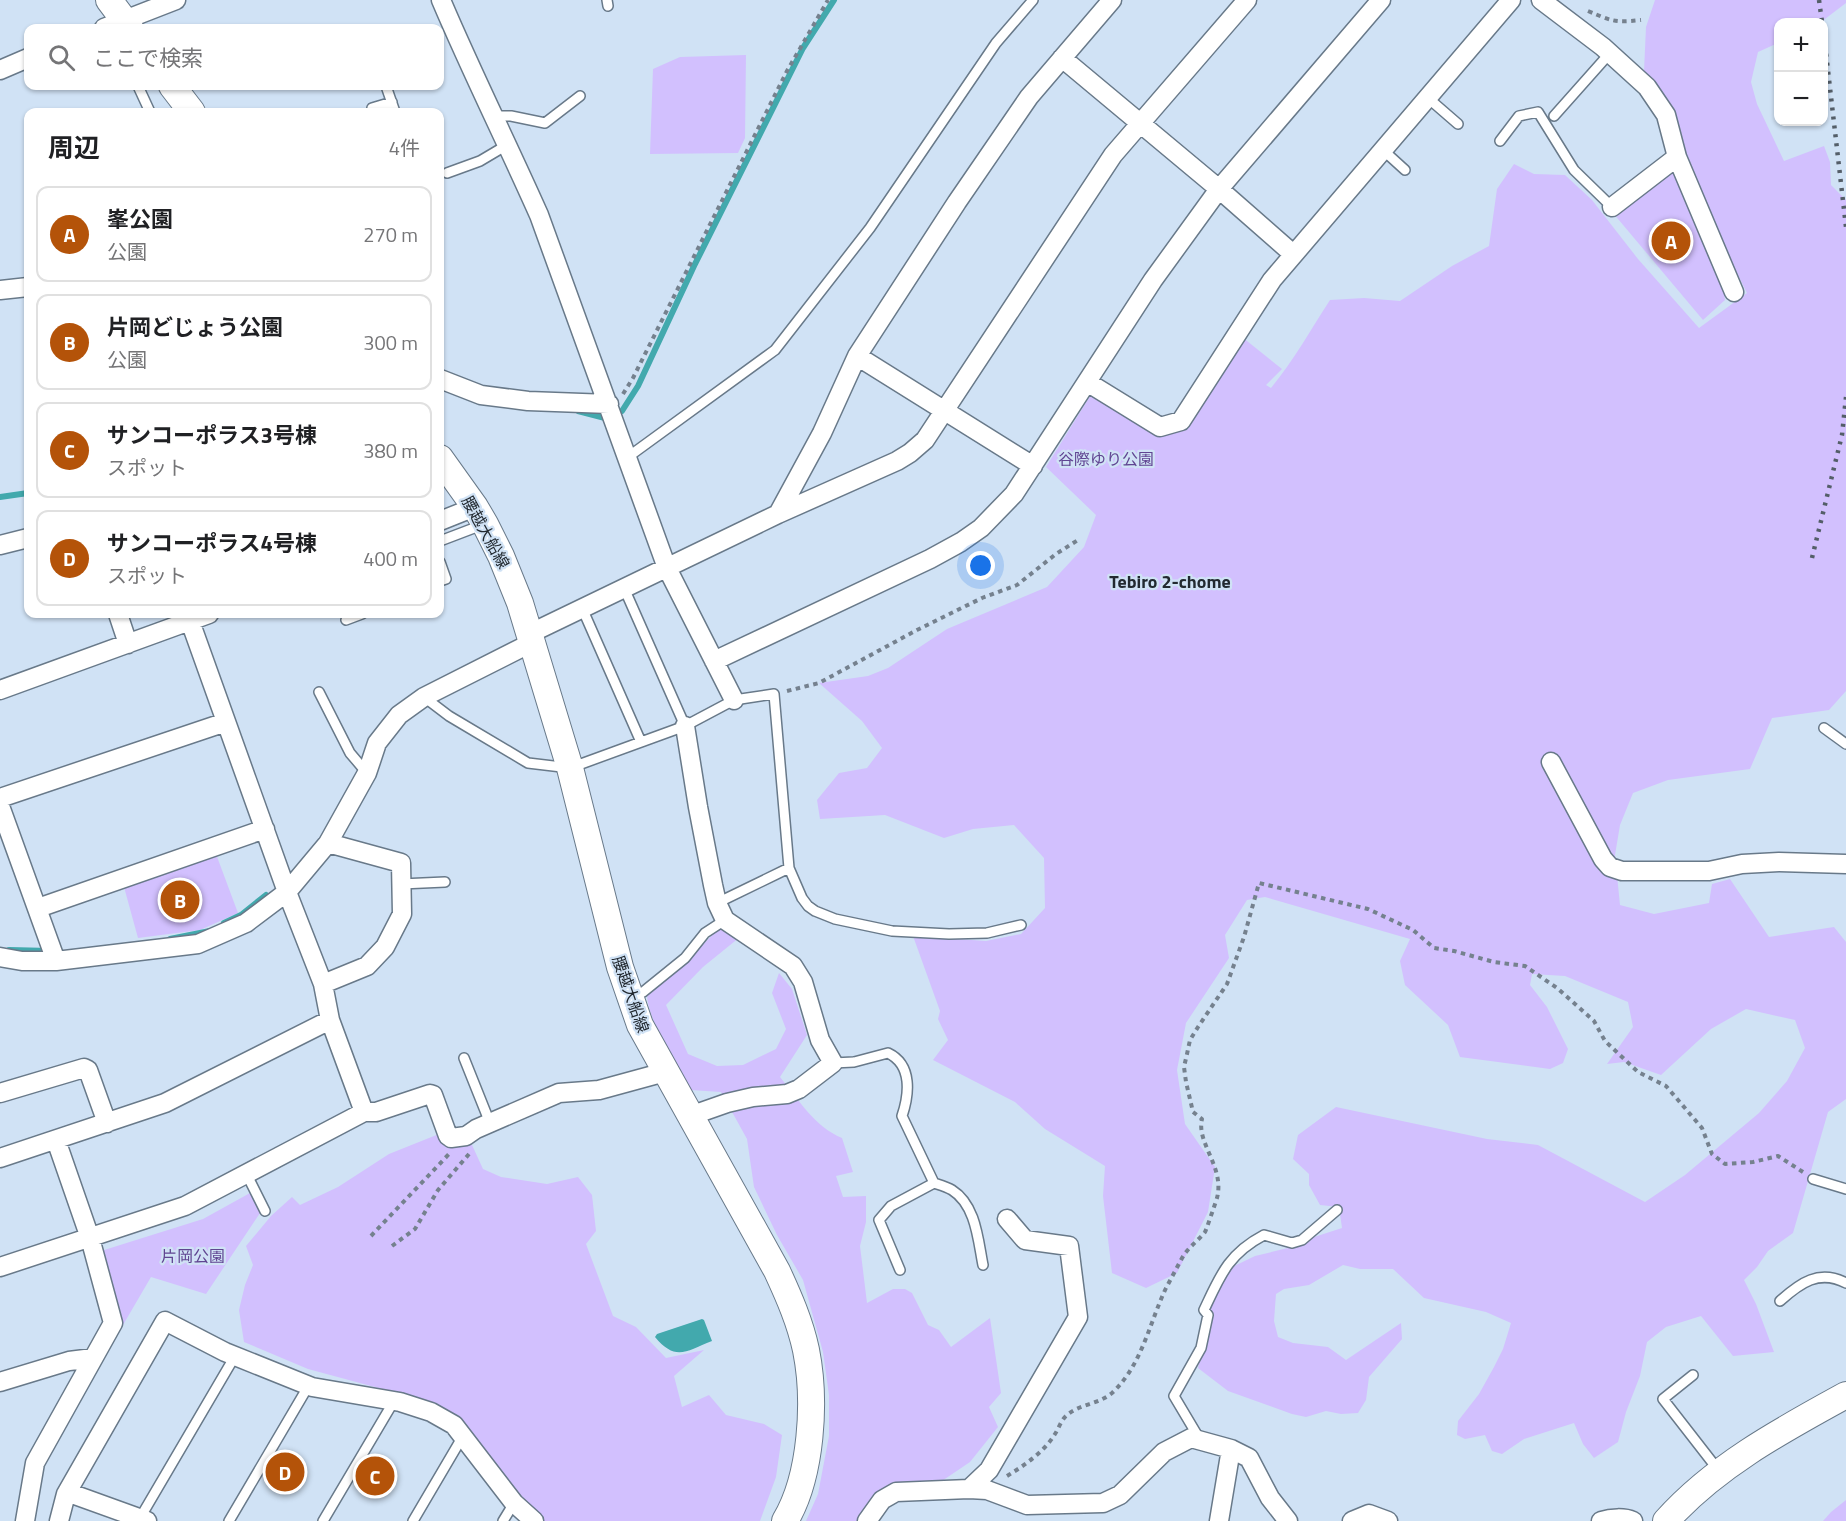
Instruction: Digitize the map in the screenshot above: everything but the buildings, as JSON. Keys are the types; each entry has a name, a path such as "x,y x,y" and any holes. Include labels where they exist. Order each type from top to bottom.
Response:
{"main road":[{"path":"175,90 189,108"},
{"name":"腰越大船線","path":"444,464 480,515 501,556 520,603 570,768 629,997 640,1025 777,1271 795,1310 806,1350 811,1429 804,1471 785,1521"},
{"path":"1666,1521 1692,1493 1719,1471 1846,1395"}],"street":[{"path":"114,22 176,0"},
{"path":"778,514 822,433 857,356 1022,107 1112,0"},
{"path":"0,957 22,961 56,961 198,944 246,923 288,892 328,843 367,773 377,743 399,715 424,697 582,608 910,453 925,440 1113,155 1247,0"},
{"path":"714,661 961,542 981,528 998,511 1033,466 1154,280 1219,189 1381,0"},
{"path":"1088,382 1160,427 1181,421 1272,280 1511,0"},
{"path":"1541,0 1558,9 1647,87 1666,115 1677,157 1734,292"},
{"path":"446,2 449,30 494,116 539,215 667,568 734,700"},
{"path":"1062,58 1293,254"},
{"path":"0,70 24,60"},
{"path":"1612,207 1677,157"},
{"path":"0,290 24,287"},
{"path":"857,356 1033,466"},
{"path":"444,381 481,395 528,401 609,404"},
{"path":"444,520 480,515"},
{"path":"0,545 24,539"},
{"path":"119,618 128,644"},
{"path":"0,690 198,618"},
{"path":"190,621 323,984 330,1020 363,1112"},
{"path":"0,798 226,722"},
{"path":"685,726 717,903 725,920 793,966 803,982 820,1040 833,1063 799,1089 787,1095 753,1097 690,1116"},
{"path":"1551,762 1602,860 1610,867 1622,871 1709,871 1742,864 1779,862 1846,864"},
{"path":"0,806 56,961"},
{"path":"38,908 265,829"},
{"path":"323,984 367,966 385,947 402,914 401,863 328,843"},
{"path":"0,1158 165,1103 330,1020"},
{"path":"0,1093 84,1068 88,1070 107,1123"},
{"path":"0,1267 185,1206 363,1112 376,1112 430,1094 434,1095 459,1136 559,1093 599,1090 665,1072"},
{"path":"25,1521 35,1463 113,1323 90,1238 56,1140"},
{"path":"978,1490 1078,1317 1069,1246 1025,1240 1007,1218"},
{"path":"59,1521 66,1494 165,1321 235,1356 309,1385 394,1401 431,1412 454,1425 514,1503 534,1521"},
{"path":"0,1382 69,1361 93,1358"},
{"path":"867,1521 882,1500 896,1492 978,1490 1027,1505 1102,1503 1120,1495 1164,1452 1191,1438 1231,1449 1249,1458 1270,1498 1288,1521"},
{"path":"1219,1521 1231,1449"},
{"path":"66,1494 75,1495 143,1520"},
{"path":"1352,1521 1369,1514 1388,1521"},
{"path":"1601,1521 1609,1519 1633,1521"}],"lane":[{"path":"628,457 775,350 870,228 996,43 1033,0"},
{"path":"1554,116 1610,53"},
{"path":"139,90 146,108"},
{"path":"388,90 394,108"},
{"path":"494,116 511,116 545,123 580,96"},
{"path":"1428,98 1458,124"},
{"path":"372,108 392,102"},
{"path":"1500,141 1519,116 1538,112 1574,170 1612,207"},
{"path":"447,172 480,161 507,145"},
{"path":"1383,150 1405,170"},
{"path":"444,538 480,515"},
{"path":"624,588 685,726"},
{"path":"582,608 641,742"},
{"path":"346,620 351,618"},
{"path":"319,692 350,753 367,773"},
{"path":"424,697 449,716 528,763 570,768 685,726 734,700 774,694 789,868 808,906 815,911 850,923 892,931 987,933 1021,925"},
{"path":"1824,728 1846,744"},
{"path":"717,903 789,868"},
{"path":"401,884 445,882"},
{"path":"629,997 643,992 685,958 705,933 725,920"},
{"path":"833,1063 854,1062 888,1053 895,1056 905,1070 907,1085 908,1098 902,1116 934,1183 952,1190 962,1198 974,1221 983,1265"},
{"path":"464,1058 490,1123"},
{"path":"247,1175 265,1211"},
{"path":"1813,1179 1846,1189"},
{"path":"900,1270 879,1220 891,1206 934,1183"},
{"path":"1201,1440 1174,1396 1201,1348 1208,1315 1204,1310 1223,1270 1248,1244 1264,1236 1292,1244 1302,1240 1337,1210"},
{"path":"1780,1301 1807,1280 1821,1276 1836,1278 1846,1283"},
{"path":"143,1520 235,1356"},
{"path":"1693,1375 1663,1399 1719,1471"},
{"path":"229,1521 309,1385"},
{"path":"323,1521 394,1401"},
{"path":"413,1521 463,1436"},
{"path":"503,1521 514,1503"}],"path":[{"path":"609,404 617,402 633,378 787,71 828,0"},
{"path":"1607,20 1617,23 1641,20"},
{"path":"774,694 819,683 917,630 982,598 1017,585 1078,540"},
{"path":"978,1490 1040,1452 1055,1435 1067,1415 1106,1398 1115,1390 1143,1349 1166,1289 1181,1259 1206,1231 1217,1197 1218,1175 1204,1140 1200,1125 1202,1119 1193,1112 1184,1067 1190,1040 1227,984 1244,937 1258,884 1368,909 1413,930 1434,948 1494,962 1525,966 1557,988 1594,1021 1605,1041 1638,1072 1666,1086 1702,1128 1712,1154 1725,1164 1753,1162 1778,1156 1813,1179"},
{"path":"371,1236 459,1136 468,1156 438,1190 414,1229 392,1246"}],"green space":[{"name":"谷際ゆり公園","path":"1655,0 1846,0 1846,3 1826,18 1774,18 1774,45 1758,52 1751,82 1757,104 1784,161 1824,146 1830,162 1831,185 1846,200 1846,691 1829,710 1772,718 1750,769 1668,780 1633,793 1620,825 1615,855 1620,905 1654,914 1709,903 1712,884 1730,879 1769,937 1834,927 1846,942 1846,1099 1828,1112 1793,1233 1768,1251 1744,1280 1756,1304 1774,1352 1733,1356 1701,1316 1666,1327 1647,1342 1640,1376 1626,1412 1618,1442 1594,1458 1583,1444 1574,1423 1524,1439 1502,1454 1492,1451 1485,1435 1465,1439 1457,1435 1458,1421 1479,1394 1494,1367 1503,1349 1511,1323 1486,1312 1424,1298 1393,1269 1360,1269 1343,1265 1309,1285 1284,1289 1276,1294 1274,1321 1278,1337 1293,1343 1328,1347 1346,1360 1401,1323 1402,1339 1369,1377 1366,1400 1358,1413 1341,1414 1326,1411 1306,1417 1292,1414 1228,1391 1198,1368 1211,1305 1228,1269 1255,1256 1288,1248 1342,1228 1339,1207 1320,1205 1309,1185 1309,1174 1293,1159 1298,1135 1336,1107 1487,1139 1538,1145 1645,1202 1685,1175 1759,1113 1787,1081 1805,1048 1795,1020 1746,1009 1711,1029 1661,1075 1624,1062 1607,1064 1633,1027 1628,1002 1565,976 1532,974 1530,985 1547,1007 1568,1049 1563,1063 1550,1069 1460,1057 1448,1025 1405,985 1400,961 1410,939 1265,897 1247,900 1225,935 1229,958 1186,1023 1177,1070 1185,1124 1215,1167 1208,1212 1177,1273 1146,1288 1112,1273 1103,1196 1105,1166 1045,1129 1015,1102 933,1060 948,1040 938,1019 940,1011 913,936 986,941 1021,934 1045,908 1044,858 1014,825 973,829 944,838 885,815 820,819 817,800 839,773 867,768 882,748 862,721 819,683 868,676 888,668 947,629 1047,587 1084,547 1096,515 1046,467 1092,393 1158,435 1242,337 1282,369 1266,385 1271,388 1330,300 1364,298 1400,301 1452,266 1489,246 1497,189 1514,164 1534,174 1565,175 1592,200 1638,259 1699,328 1747,293 1708,216 1679,139 1672,108 1644,71 1646,27"},
{"path":"746,55 745,138 738,153 650,154 653,69 680,57"},
{"path":"1671,170 1677,171 1722,280 1725,300 1703,320 1613,213"},
{"path":"216,854 238,913 200,930 138,938 124,887"},
{"path":"726,928 740,937 703,967 666,1005 688,1054 717,1066 743,1065 776,1049 786,1029 772,993 779,973 792,989 807,1035 780,1077 815,1120 842,1138 853,1172 836,1176 843,1197 866,1196 866,1222 860,1246 867,1303 893,1289 905,1289 912,1293 928,1325 939,1330 951,1347 990,1318 1001,1393 989,1407 998,1427 970,1462 936,1485 901,1488 863,1521 806,1521 818,1494 829,1436 829,1395 823,1352 803,1280 777,1235 754,1187 747,1139 721,1092 691,1090 657,1030 648,1005 647,994 684,965 716,931"},
{"path":"439,1134 454,1143 472,1145 483,1169 501,1177 547,1184 578,1177 592,1195 596,1231 586,1244 613,1316 636,1327 666,1358 704,1350 674,1376 682,1407 709,1395 726,1415 764,1424 782,1435 776,1477 760,1521 543,1521 537,1512 512,1489 474,1437 397,1393 308,1369 244,1342 239,1310 253,1265 246,1246 271,1216 292,1197 300,1205 338,1187 389,1154"},
{"name":"片岡公園","path":"250,1193 260,1213 206,1294 151,1277 123,1325 101,1251 203,1219"},
{"path":"1846,1500 1846,1521 1823,1521 1831,1512"}],"shaded area":[{"path":"702,1319 712,1341 688,1351 669,1350 655,1337 657,1334"}],"waterway":[{"path":"578,411 605,418 622,411 638,386 694,266 803,48 834,0"},
{"path":"0,497 24,494"},
{"path":"224,923 241,915 266,895"},
{"path":"170,939 210,931"},
{"path":"9,950 50,951"}],"railway":[{"path":"1819,0 1821,18"},
{"path":"1828,71 1846,227"},
{"path":"1812,558 1842,435 1846,397"}],"place":[{"name":"峯公園","path":"1671,241"},
{"name":"片岡どじょう公園","path":"180,900"},
{"name":"サンコーポラス4号棟","path":"285,1472"},
{"name":"サンコーポラス3号棟","path":"375,1476"}],"district":[{"name":"Tebiro 2-chome","path":"1170,582"}]}
